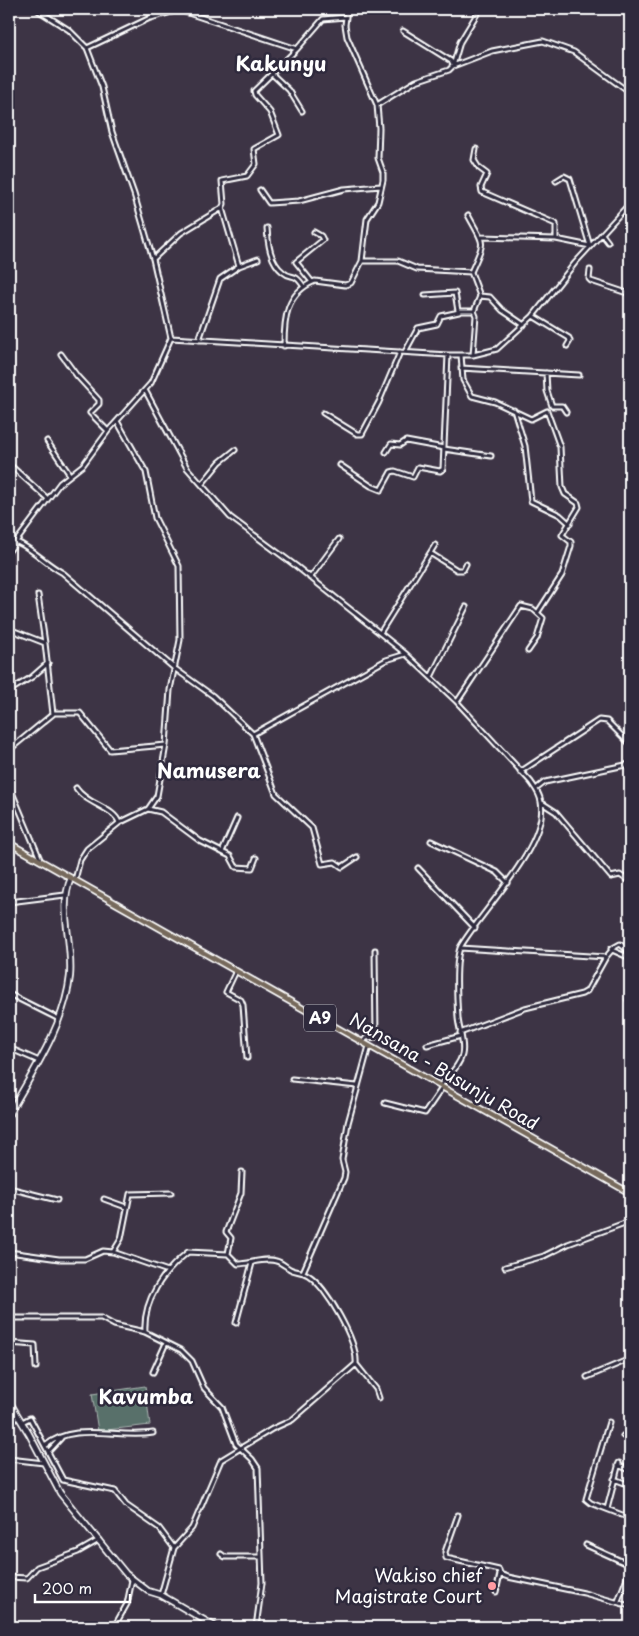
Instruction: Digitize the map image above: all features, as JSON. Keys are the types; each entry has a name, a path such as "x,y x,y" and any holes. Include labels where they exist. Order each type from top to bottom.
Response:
{"main road":[{"name":"Nansana - Busunju Road","path":"9,842 630,1193"}],"street":[{"path":"9,551 48,499 83,464 117,421 145,390 159,368 172,338 153,259 112,132 102,87 86,48 69,30 36,9"},
{"path":"150,18 156,9"},
{"path":"284,346 287,308 304,287 312,282 320,281 351,283 362,261 367,219 378,202 381,186 383,172 378,158 380,128 377,105 347,37 345,17 347,9"},
{"path":"453,66 460,42 480,9"},
{"path":"86,48 150,18 180,10 297,50"},
{"path":"239,266 222,208 224,204 222,181 247,176 256,164 254,149 278,135 270,112 254,93 297,50 323,19 345,17"},
{"path":"403,31 451,61 453,66"},
{"path":"377,105 416,81 449,70 453,66 492,50 543,41 574,52 630,93"},
{"path":"272,74 289,90 302,111"},
{"path":"476,149 474,160 479,168 487,174 481,187 482,192 556,224 556,239"},
{"path":"556,180 564,176 570,179 590,246"},
{"path":"260,190 270,203 299,201 344,189 381,186"},
{"path":"172,338 448,355 473,355 497,349 533,316 590,246 630,203"},
{"path":"153,259 181,233 222,208"},
{"path":"468,215 482,237 483,245 471,272 480,296 474,311 476,316 473,355"},
{"path":"267,228 269,246 275,262 283,273 297,277 304,287"},
{"path":"312,282 296,262 322,240 321,236 314,232"},
{"path":"602,234 608,242"},
{"path":"482,237 556,239 590,246"},
{"path":"199,340 220,279 239,266 258,259"},
{"path":"362,261 402,262 417,268 471,272"},
{"path":"590,270 589,278 591,282 630,294"},
{"path":"425,295 455,293 459,312"},
{"path":"480,296 490,297 502,310 524,324"},
{"path":"405,352 412,335 419,327 437,324 441,316 474,311"},
{"path":"533,316 569,338 570,341 567,346"},
{"path":"323,413 357,434 362,434 380,402 400,352"},
{"path":"61,354 77,376 99,400 99,404 90,413 108,432"},
{"path":"340,465 371,486 381,490 391,472 395,471 413,477 418,467 440,471 444,467 448,355"},
{"path":"461,355 461,368 466,388 472,396 495,402 531,419 547,411 552,406 562,406 566,412"},
{"path":"461,368 579,375"},
{"path":"546,373 547,391 552,406"},
{"path":"145,390 164,427 174,440 187,468 230,517 406,654 457,702 536,789 542,803 540,821 517,871 460,948 458,966 463,1048 461,1058 425,1113 384,1103"},
{"path":"514,410 525,446 531,501 544,506 570,524"},
{"path":"538,612 562,576 571,542 562,535 579,507 578,503 565,494 562,487 560,447 547,411"},
{"path":"9,1114 60,1019 67,995 70,969 65,895 80,860 88,849 119,823 148,809 157,796 166,745 169,700 180,640 179,566 155,518 146,472 117,421"},
{"path":"47,441 70,475"},
{"path":"386,452 391,444 400,445 406,441 417,445 491,456"},
{"path":"202,484 220,462 235,450"},
{"path":"9,464 48,499"},
{"path":"310,578 339,539"},
{"path":"17,542 25,546 42,562 62,573 174,668 213,696 253,734 276,794 312,828 322,864 334,862 342,868 357,857"},
{"path":"380,633 435,545"},
{"path":"430,553 457,570 463,570 466,564"},
{"path":"38,595 53,713"},
{"path":"457,702 521,606 538,612 544,618 542,626 528,651"},
{"path":"431,677 466,607"},
{"path":"9,629 45,643"},
{"path":"253,734 386,660 406,654"},
{"path":"9,691 32,677 48,662"},
{"path":"9,750 53,713 80,713 110,750 166,745"},
{"path":"520,772 599,720 607,721 630,744"},
{"path":"536,789 545,782 630,764"},
{"path":"9,785 40,860"},
{"path":"76,788 92,804 116,817 119,823"},
{"path":"542,803 547,804 556,812 611,877 620,875 630,882"},
{"path":"148,809 162,812 200,841 233,859 236,867 249,870 254,867 256,858"},
{"path":"222,852 237,818"},
{"path":"431,841 497,872 508,883"},
{"path":"418,868 475,928"},
{"path":"9,902 65,895"},
{"path":"427,1045 461,1034 525,1008 582,994 587,991 615,945 620,944 630,952"},
{"path":"460,948 606,957"},
{"path":"363,1042 366,1038 376,1037 375,950"},
{"path":"611,950 630,958"},
{"path":"237,971 226,992 241,1000 243,1005 247,1058"},
{"path":"630,992 628,1000 630,1003"},
{"path":"9,994 60,1019"},
{"path":"303,1272 344,1178 345,1172 342,1160 357,1086 370,1046"},
{"path":"9,1048 39,1061"},
{"path":"292,1078 357,1086"},
{"path":"228,1254 231,1238 226,1232 239,1200 242,1172"},
{"path":"9,1188 58,1200"},
{"path":"113,1252 121,1239 129,1195 131,1193 171,1193"},
{"path":"104,1199 126,1208"},
{"path":"505,1267 544,1256 568,1244 630,1221"},
{"path":"9,1252 58,1259 85,1258 103,1251 113,1252 168,1271"},
{"path":"145,1332 146,1309 168,1271 188,1252 228,1254 238,1264 275,1260 291,1270 303,1272 314,1280 336,1308 354,1348 356,1364 376,1389 378,1398"},
{"path":"236,1323 252,1263"},
{"path":"9,1318 101,1318 114,1325 145,1332 181,1350 192,1361 204,1388 222,1407 236,1444 258,1468 261,1590 256,1627"},
{"path":"9,1343 35,1345 36,1367"},
{"path":"153,1372 166,1343"},
{"path":"587,1377 630,1359"},
{"path":"161,1595 174,1548 192,1528 221,1460 299,1416 356,1364"},
{"path":"9,1401 60,1493 132,1580 148,1591 161,1595 216,1627"},
{"path":"21,1422 30,1418 63,1480 115,1491 126,1505 159,1528 174,1548"},
{"path":"609,1422 586,1499 630,1518"},
{"path":"45,1446 52,1440 64,1436 93,1433 140,1435 152,1433"},
{"path":"48,1452 64,1436"},
{"path":"623,1436 630,1440"},
{"path":"9,1459 44,1463"},
{"path":"607,1509 618,1464 630,1470"},
{"path":"614,1479 630,1485"},
{"path":"458,1515 445,1552 446,1558 499,1570 500,1574 618,1601 630,1606"},
{"path":"9,1578 28,1578 36,1567 78,1552 99,1540"},
{"path":"586,1545 630,1565"},
{"path":"221,1554 226,1556 261,1557"},
{"path":"618,1601 630,1570"},
{"path":"496,1592 500,1574"},
{"path":"114,1627 127,1604 132,1580"}],"green space":[{"path":"145,1386 150,1425 98,1431 92,1394"}],"place":[{"name":"Wakiso chief Magistrate Court","path":"492,1586"}],"district":[{"name":"Kakunyu","path":"281,64"},
{"name":"Namusera","path":"209,771"},
{"name":"Kavumba","path":"146,1397"}]}
